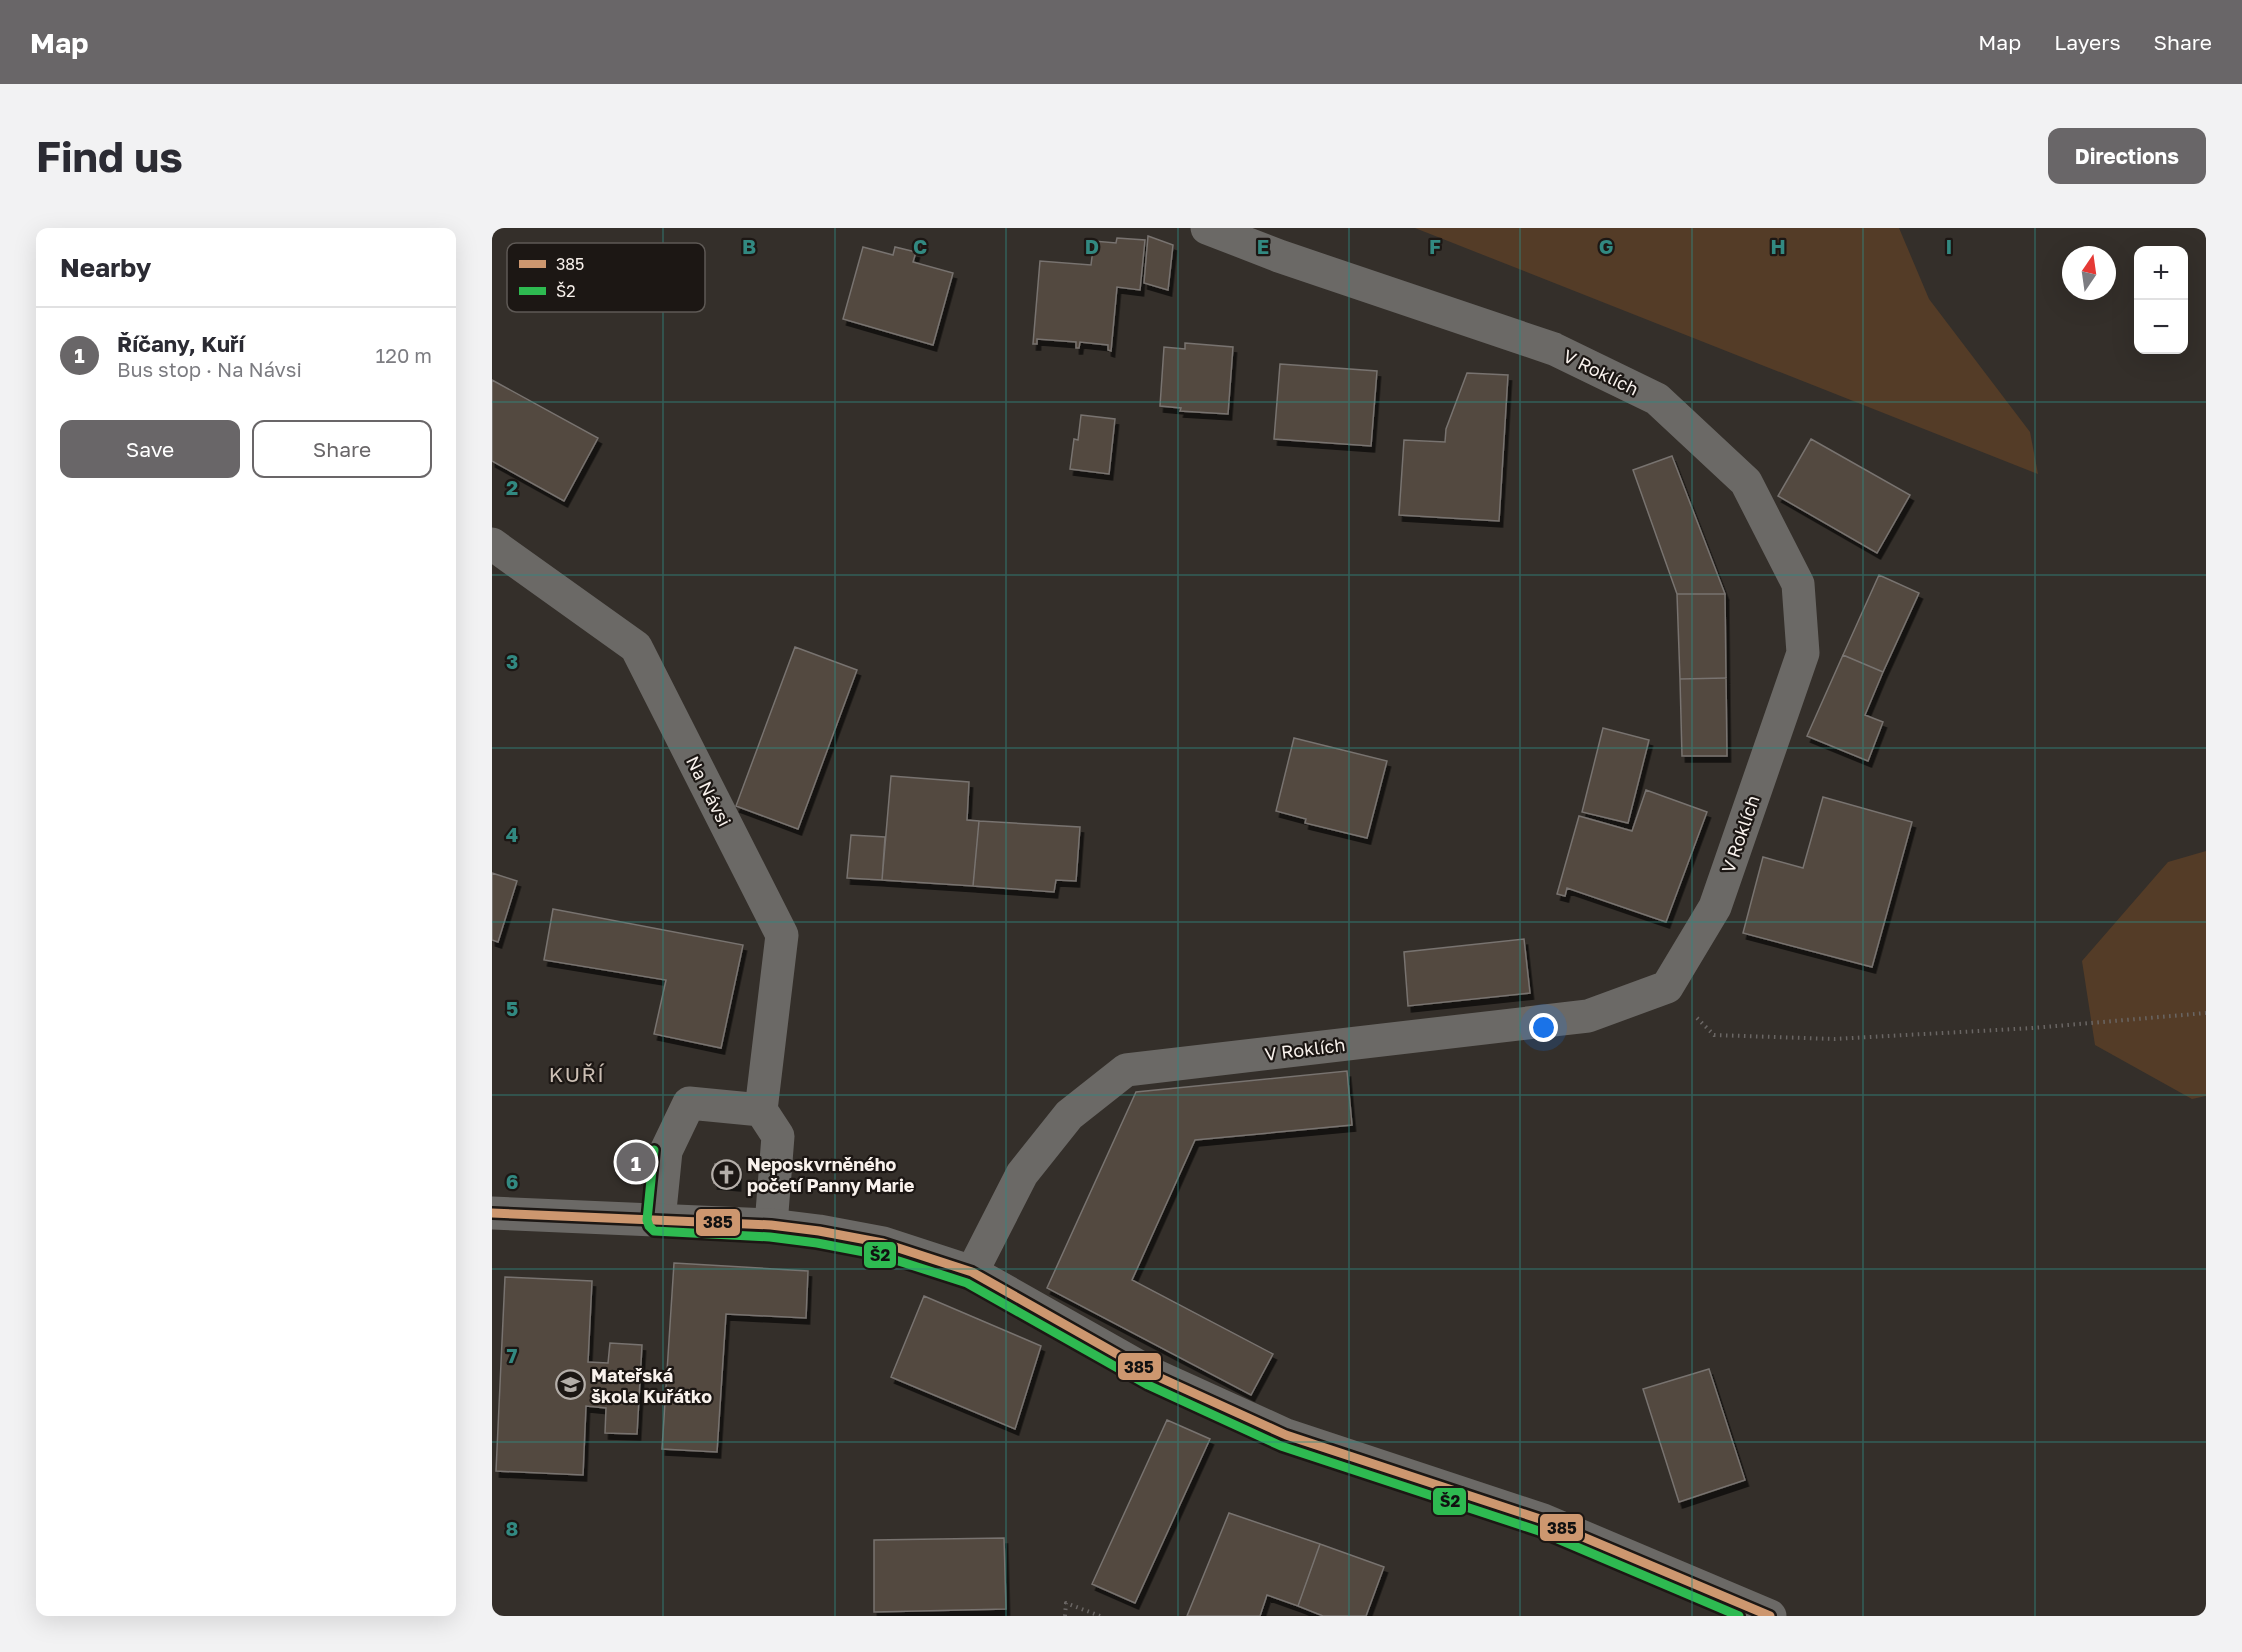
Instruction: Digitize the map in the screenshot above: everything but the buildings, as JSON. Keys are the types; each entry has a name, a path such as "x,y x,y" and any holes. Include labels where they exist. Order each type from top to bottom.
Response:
{"street":[{"name":"V Roklích","path":"972,1272 1022,1174 1069,1115 1126,1070 1588,1016 1666,987 1715,907 1803,653 1798,584 1746,483 1657,399 1554,349 1279,256 1207,228"},
{"name":"Na Návsi","path":"492,544 636,646 782,935 761,1110"},
{"path":"659,1220 666,1151 689,1103 761,1110 778,1136 771,1225"},
{"path":"492,1213 771,1225 883,1243 972,1272 1154,1375 1286,1435 1543,1520 1770,1616"}],"path":[{"path":"1666,987 1714,1035 1834,1039 2032,1028 2206,1013"},
{"path":"1065,1616 1066,1603 1100,1616"}],"shaded area":[{"path":"1415,228 1899,228 1929,299 2030,432 2038,474"},
{"path":"2206,851 2206,1096 2192,1099 2095,1045 2082,961 2168,862"}],"transit line":[{"name":"Š2","path":"654,1150 647,1220 654,1231 770,1237 817,1243 880,1255 967,1283 1148,1385 1281,1446 1539,1531 1739,1616"},
{"name":"385","path":"492,1213 771,1225 883,1243 972,1272 1154,1375 1286,1435 1543,1520 1770,1616"}],"place":[{"name":"Říčany, Kuří","path":"636,1162"},
{"name":"Neposkvrněného početí Panny Marie","path":"726,1174"},
{"name":"Mateřská škola Kuřátko","path":"570,1385"}],"district":[{"name":"KUŘÍ","path":"577,1074"}]}
